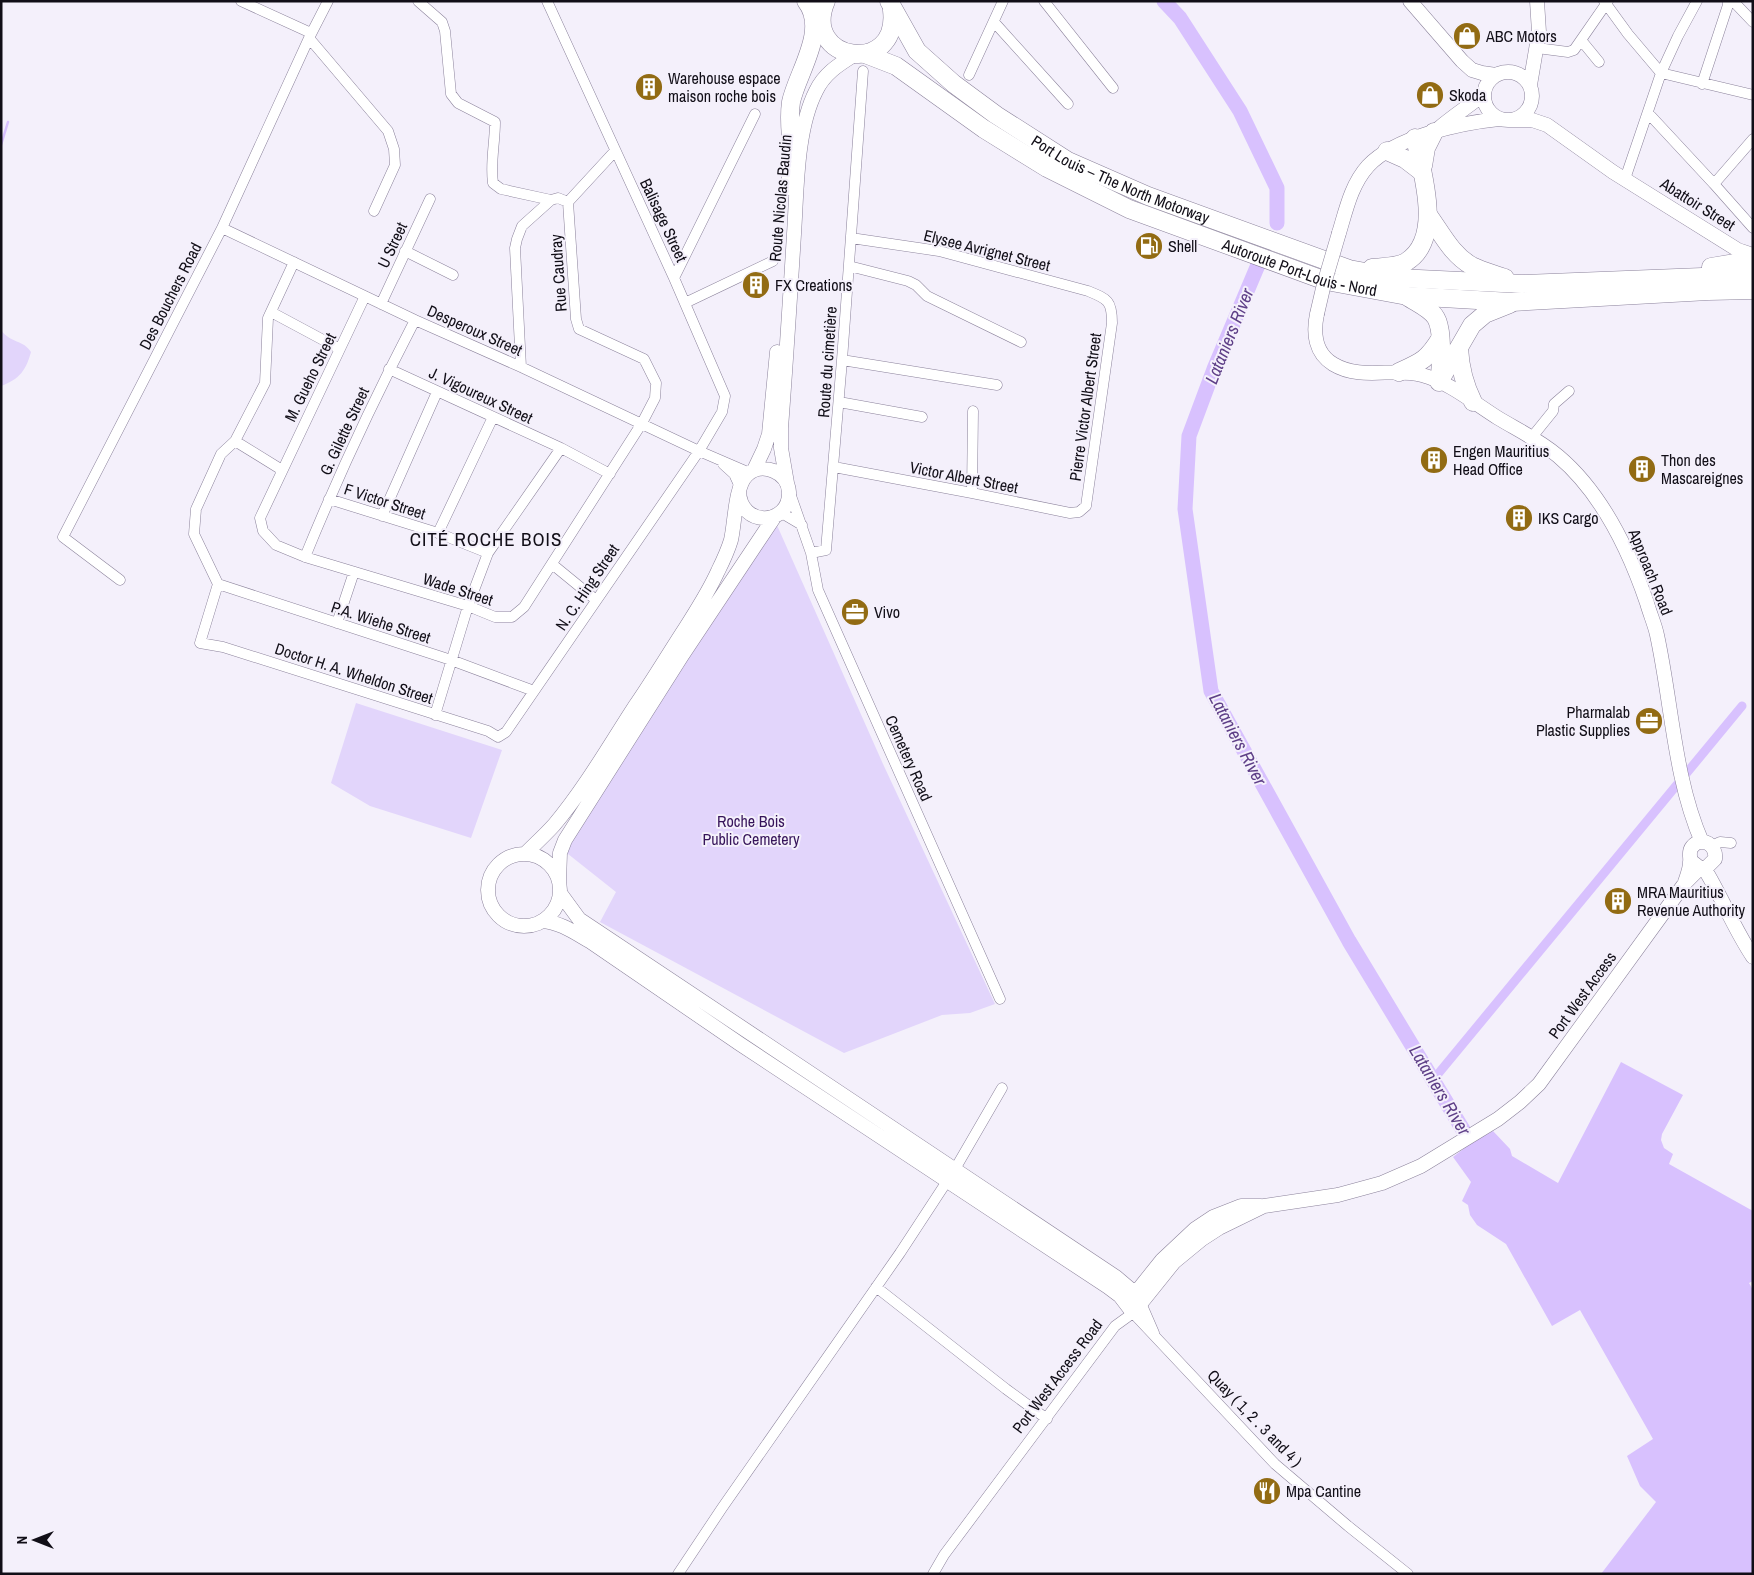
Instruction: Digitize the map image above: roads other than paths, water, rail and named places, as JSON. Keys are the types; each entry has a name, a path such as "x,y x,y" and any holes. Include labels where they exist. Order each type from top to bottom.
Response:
{"highway":[{"path":"791,138 789,119 792,101 810,51 814,33 814,21 806,1"},
{"path":"821,5 824,32"},
{"path":"861,60 888,38 894,19 891,6"},
{"name":"Port Louis – The North Motorway","path":"891,6 917,51 954,84 996,116 1068,161 1148,196 1349,269 1398,278 1522,284"},
{"name":"Autoroute Port-Louis - Nord","path":"824,32 835,47 861,60 896,66 984,128 1047,168 1129,209 1326,281 1407,296 1517,302 1708,290 1753,290"},
{"path":"1422,172 1426,148 1435,131"},
{"path":"1349,269 1405,263 1421,247 1429,216 1415,138"},
{"path":"1387,151 1405,158 1422,172"},
{"path":"1429,216 1444,239 1464,261 1474,267 1522,284 1753,276"},
{"path":"1621,281 1753,260"},
{"path":"1407,296 1436,318 1442,361 1439,382"},
{"path":"1439,382 1472,325 1485,314 1517,302"},
{"path":"1399,372 1422,362 1431,354 1440,339"},
{"path":"1459,348 1464,385 1473,402"}],"main road":[{"path":"1410,1 1472,70 1496,75"},
{"path":"1537,1 1538,32 1530,76 1536,108 1547,125"},
{"name":"Route Nicolas Baudin","path":"752,471 764,449 772,419 791,138 798,102 824,32"},
{"path":"1512,72 1536,49"},
{"name":"Route Nicolas Baudin","path":"788,487 780,448 802,136 807,112 823,79 832,70 861,60"},
{"path":"1462,61 1484,91 1487,109 1499,119 1506,121 1532,120 1547,125"},
{"path":"1435,131 1472,104 1484,91 1491,78 1502,72 1512,72 1523,76 1532,90 1532,102 1526,113 1514,120"},
{"name":"Approach Road","path":"1499,119 1475,121 1415,138 1387,151 1368,167 1355,185 1346,206 1317,314 1314,329 1315,337 1321,353 1333,364 1347,370 1363,373 1399,372 1422,375 1439,382 1532,436 1560,457 1578,474 1623,543 1643,593 1657,634 1680,766 1702,856 1742,940 1753,957"},
{"name":"Abattoir Street","path":"1547,125 1625,179 1738,250 1753,255"},
{"path":"525,854 554,825 587,779 706,597 730,542 739,488 746,476 752,471 768,468 775,471 782,476 788,487 788,500 785,508 777,515 678,663 568,834 560,853 560,888 557,904 551,914 542,921 531,925 519,925 507,921 498,914 491,904 488,892 490,879 495,868 504,860 515,855 525,854 538,856 548,862 555,871 560,888 579,919 1116,1277 1134,1304"},
{"path":"739,488 739,498 747,512 754,517 762,519 777,515"},
{"name":"Port West Access","path":"1134,1304 1162,1260 1195,1230 1213,1217 1242,1206 1264,1206 1338,1195 1382,1183 1431,1160 1498,1119 1520,1102 1539,1084 1685,883 1702,856"},
{"path":"542,921 568,928 591,942 740,1044 1134,1304"}],"street":[{"path":"241,1 310,36 388,131 394,149 395,165 374,210"},
{"name":"Des Bouchers Road","path":"120,580 63,537 222,228 310,36 328,1"},
{"path":"418,1 442,22 445,31 452,94 458,103 495,122 491,170 493,183 501,189 551,200"},
{"name":"Balisage Street","path":"547,1 674,278 725,396 722,412 699,451"},
{"path":"969,75 1004,1"},
{"path":"1044,1 1113,88"},
{"path":"1625,179 1661,73 1697,1"},
{"path":"1702,84 1728,1"},
{"path":"1733,1 1753,22"},
{"path":"1536,49 1568,52 1574,50 1606,2 1628,34 1661,73 1753,95"},
{"path":"994,22 1068,104"},
{"path":"1581,40 1599,62"},
{"name":"Route du cimetière","path":"812,553 826,550 849,266 861,60"},
{"path":"1648,113 1753,228"},
{"path":"674,278 754,114"},
{"path":"1714,184 1753,138"},
{"path":"521,367 515,248 522,226 551,200 558,198 568,202 616,151"},
{"name":"U Street","path":"381,304 430,198"},
{"name":"Rue Caudray","path":"568,202 578,329 644,359 656,384 655,398 642,423"},
{"name":"Desperoux Street","path":"222,228 415,320 521,367 699,451 752,471"},
{"name":"Elysee Avrignet Street","path":"850,238 939,251 1020,272 1102,296 1111,309"},
{"path":"405,252 453,275"},
{"path":"685,303 773,261"},
{"path":"218,584 194,534 196,509 221,454 235,441 265,383 268,318 294,262"},
{"path":"849,266 908,281 916,285 927,296 1021,342"},
{"name":"M. Gueho Street","path":"263,531 260,518 366,296"},
{"name":"Pierre Victor Albert Street","path":"1086,506 1111,309"},
{"path":"271,312 340,349"},
{"name":"G. Gilette Street","path":"305,557 328,499 389,369 415,320"},
{"path":"842,360 997,385"},
{"name":"J. Vigoureux Street","path":"389,369 561,448 610,474"},
{"path":"1532,436 1553,412 1554,404 1569,391"},
{"path":"382,516 438,392"},
{"path":"839,402 922,417"},
{"path":"972,493 973,412"},
{"path":"438,533 493,417"},
{"name":"Wade Street","path":"263,531 276,545 305,557 468,606 494,617 512,617 524,608 642,423"},
{"path":"235,441 282,470"},
{"path":"435,714 468,606 488,553 561,448"},
{"name":"N. C. Hing Street","path":"498,737 506,732 699,451"},
{"path":"716,457 734,474 739,488"},
{"name":"Victor Albert Street","path":"834,467 1070,514 1079,512 1086,506"},
{"name":"Cemetery Road","path":"788,487 812,553 818,590 1000,999"},
{"name":"F Victor Street","path":"328,499 438,533 488,553"},
{"path":"777,515 785,516 802,525"},
{"path":"552,564 596,600"},
{"path":"337,623 354,572"},
{"name":"P.A. Wiehe Street","path":"218,584 451,660 534,691"},
{"name":"Doctor H. A. Wheldon Street","path":"218,584 200,643 223,647 488,731 498,737"},
{"path":"1702,856 1720,842 1731,843"},
{"path":"678,1574 955,1169 1002,1088"},
{"path":"876,1287 1047,1419"},
{"name":"Port West Access Road","path":"933,1574 944,1555 1115,1326 1122,1311 1134,1304"},
{"name":"Quay ( 1, 2 . 3 and 4 )","path":"1134,1304 1142,1324 1154,1334 1275,1464 1408,1574"}],"waterway":[{"name":"Lataniers River","path":"1164,1 1180,18 1240,111 1277,188 1277,223"},
{"path":"1,145 8,122"},
{"name":"Lataniers River","path":"1258,265 1214,369 1189,436 1185,509 1211,691 1349,941 1471,1143"},
{"path":"1433,1080 1742,706"}],"place":[{"name":"ABC Motors","path":"1467,36"},
{"name":"Warehouse espace maison roche bois","path":"649,87"},
{"name":"Skoda","path":"1430,95"},
{"name":"Shell","path":"1149,246"},
{"name":"FX Creations","path":"756,285"},
{"name":"Engen Mauritius Head Office","path":"1434,460"},
{"name":"Thon des Mascareignes","path":"1642,469"},
{"name":"IKS Cargo","path":"1519,518"},
{"name":"Vivo","path":"855,612"},
{"name":"Pharmalab Plastic Supplies","path":"1649,721"},
{"name":"MRA Mauritius Revenue Authority","path":"1618,901"},
{"name":"Mpa Cantine","path":"1267,1491"}],"district":[{"name":"CITÉ ROCHE BOIS","path":"486,539"}],"park label":[{"name":"Roche Bois Public Cemetery","path":"751,830"}]}
